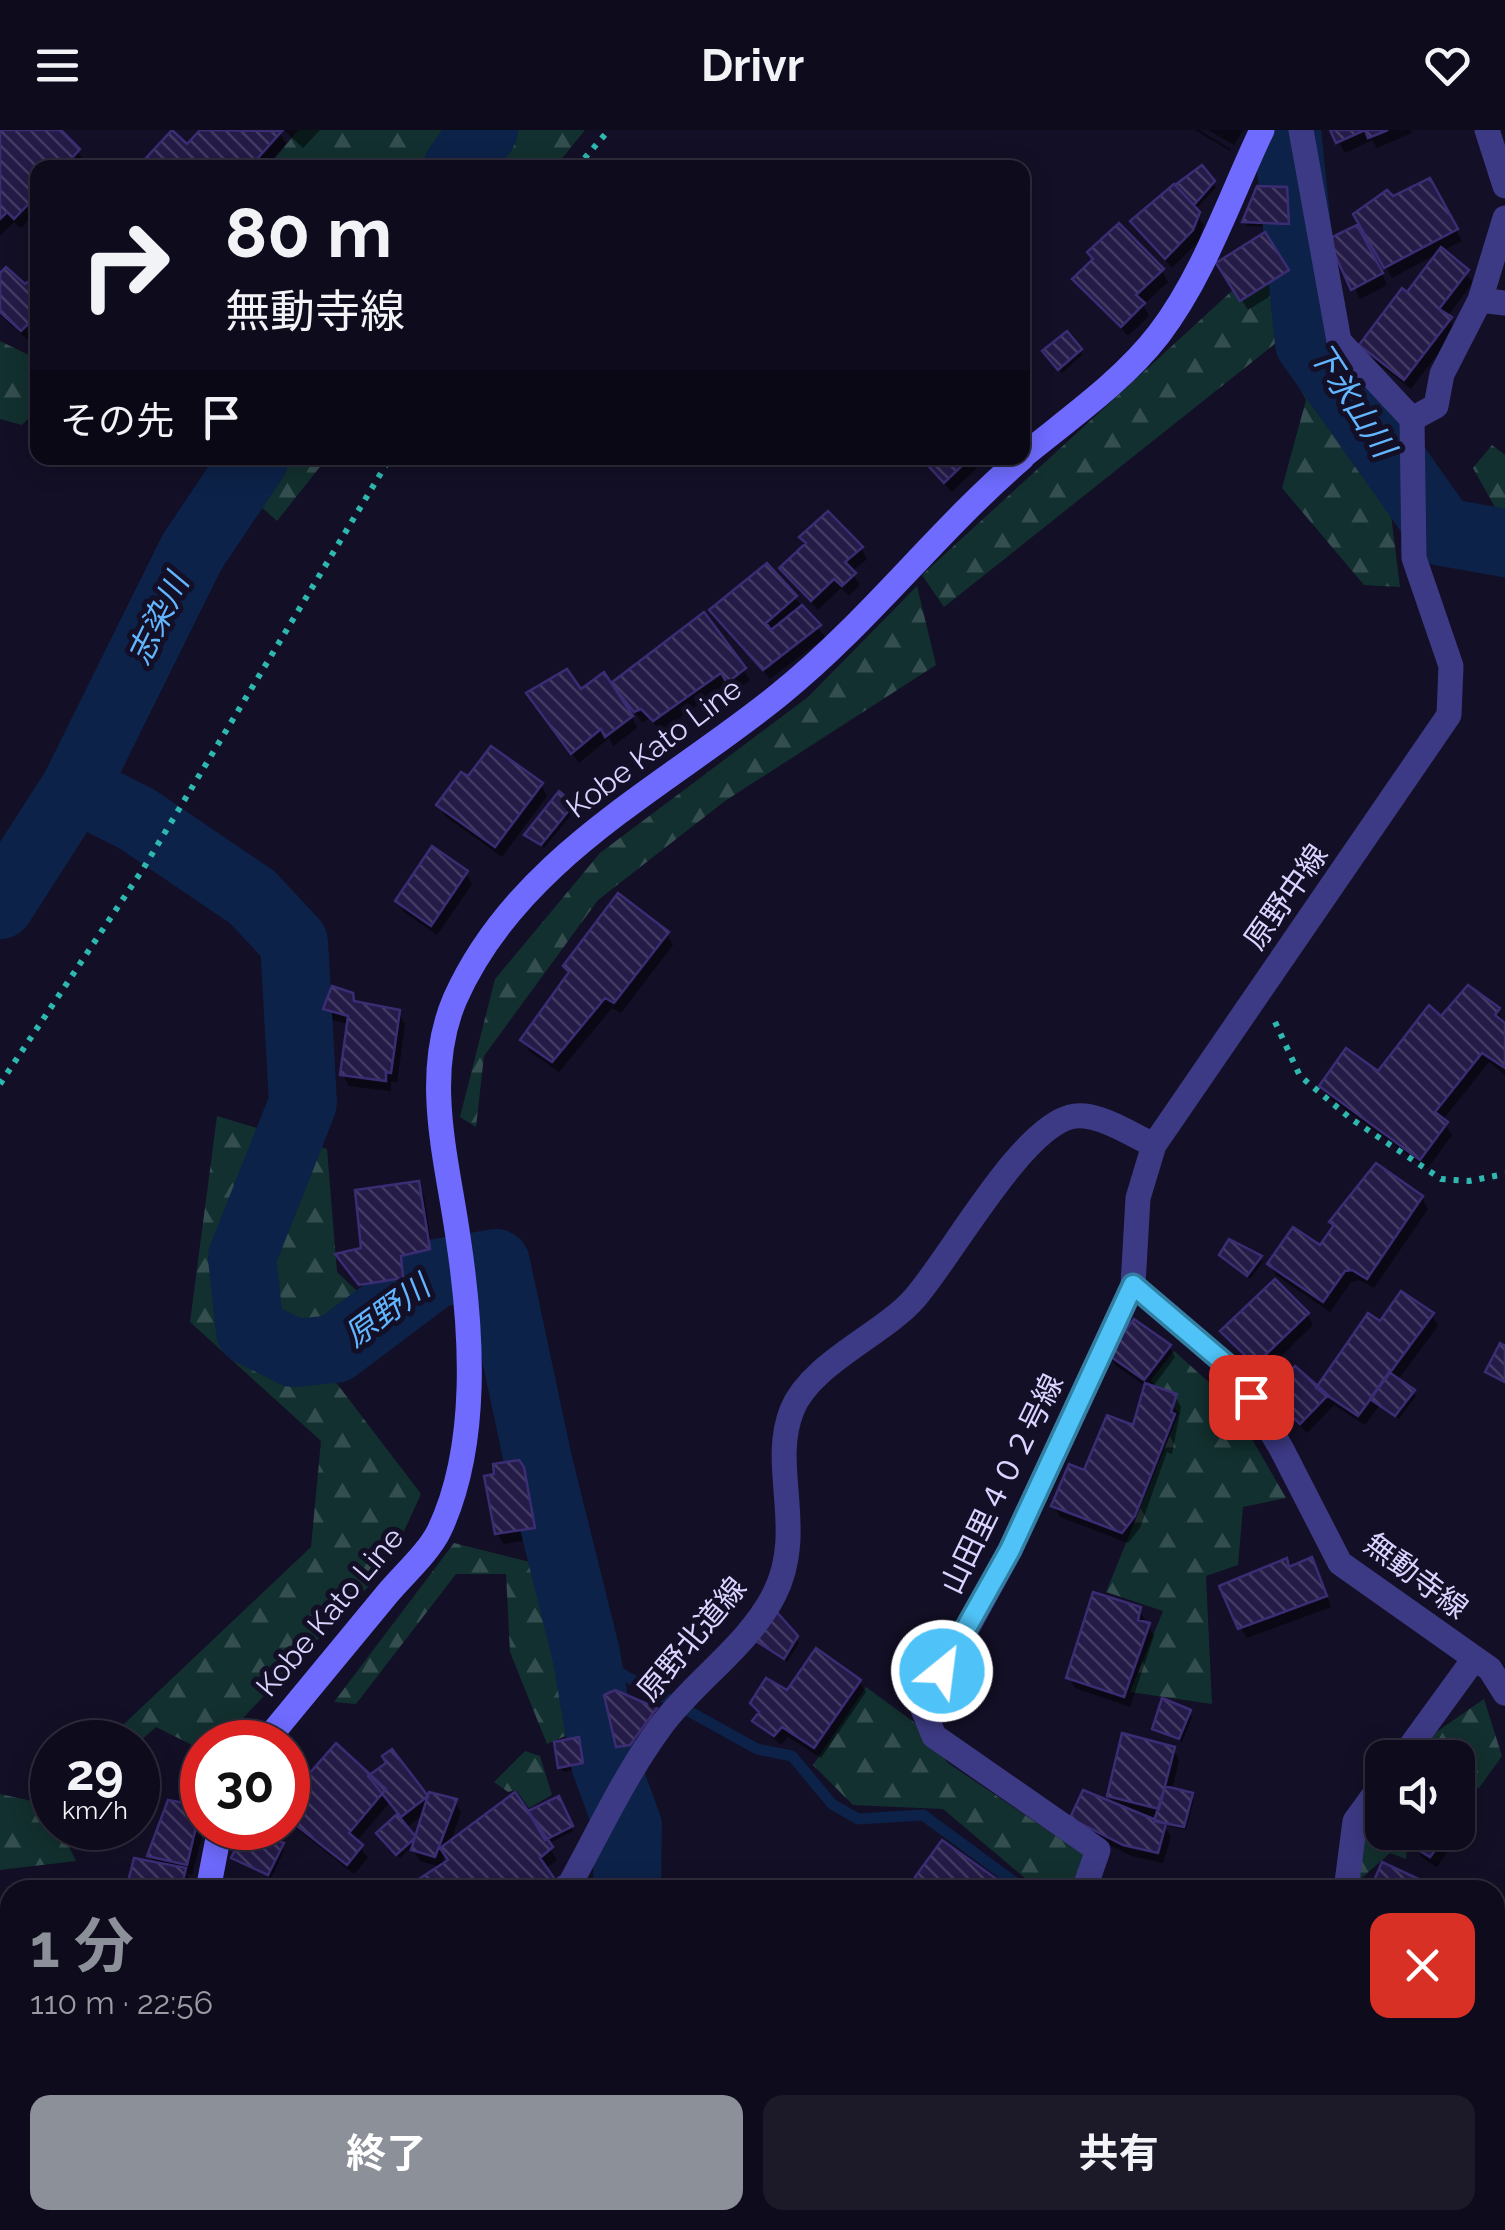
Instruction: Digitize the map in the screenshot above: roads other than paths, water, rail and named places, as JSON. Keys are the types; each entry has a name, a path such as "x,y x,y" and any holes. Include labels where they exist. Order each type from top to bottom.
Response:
{"street":[{"name":"Kobe Kato Line","path":"1030,450 1138,358 1160,334 1184,296 1262,130"},
{"path":"1301,130 1339,341 1412,421 1436,406 1442,374 1492,301 1505,218"},
{"path":"1487,130 1505,186"},
{"name":"原野中線","path":"1154,1145 1448,716 1451,666 1414,558 1412,421"},
{"name":"Kobe Kato Line","path":"283,1720 438,1533 465,1448 470,1393 459,1242 437,1092 442,1044 455,1000 486,946 528,894 610,816 781,693 899,580 972,500 1013,465"},
{"name":"原野北道線","path":"572,1880 661,1725 750,1632 774,1596 787,1562 791,1526 786,1432 793,1406 818,1377 913,1301 1005,1175 1047,1128 1071,1116 1092,1117 1154,1145"},
{"path":"1133,1285 1138,1198 1154,1145"},
{"name":"無動寺線","path":"1133,1285 1235,1372 1282,1448 1340,1564 1490,1669 1505,1693"},
{"name":"山田里４０２号線","path":"1088,1880 1098,1850 934,1736 924,1709 1010,1550 1133,1285"},
{"path":"1415,1740 1474,1659"},
{"path":"1347,1880 1355,1820 1365,1807"},
{"path":"210,1880 216,1850"}],"waterway":[{"name":"志染川","path":"463,160 484,130"},
{"name":"下氷山川","path":"1287,130 1309,343 1443,532 1505,543"},
{"name":"志染川","path":"0,905 75,788 192,552 250,465"},
{"name":"原野川","path":"75,788 137,819 252,897 294,942 303,1103 242,1257 250,1331 294,1353 335,1349 436,1273 496,1263 539,1465 586,1654 605,1763 628,1826 627,1880"},
{"path":"586,1654 757,1749 792,1756 832,1804 858,1819 923,1815 1011,1880"}]}
